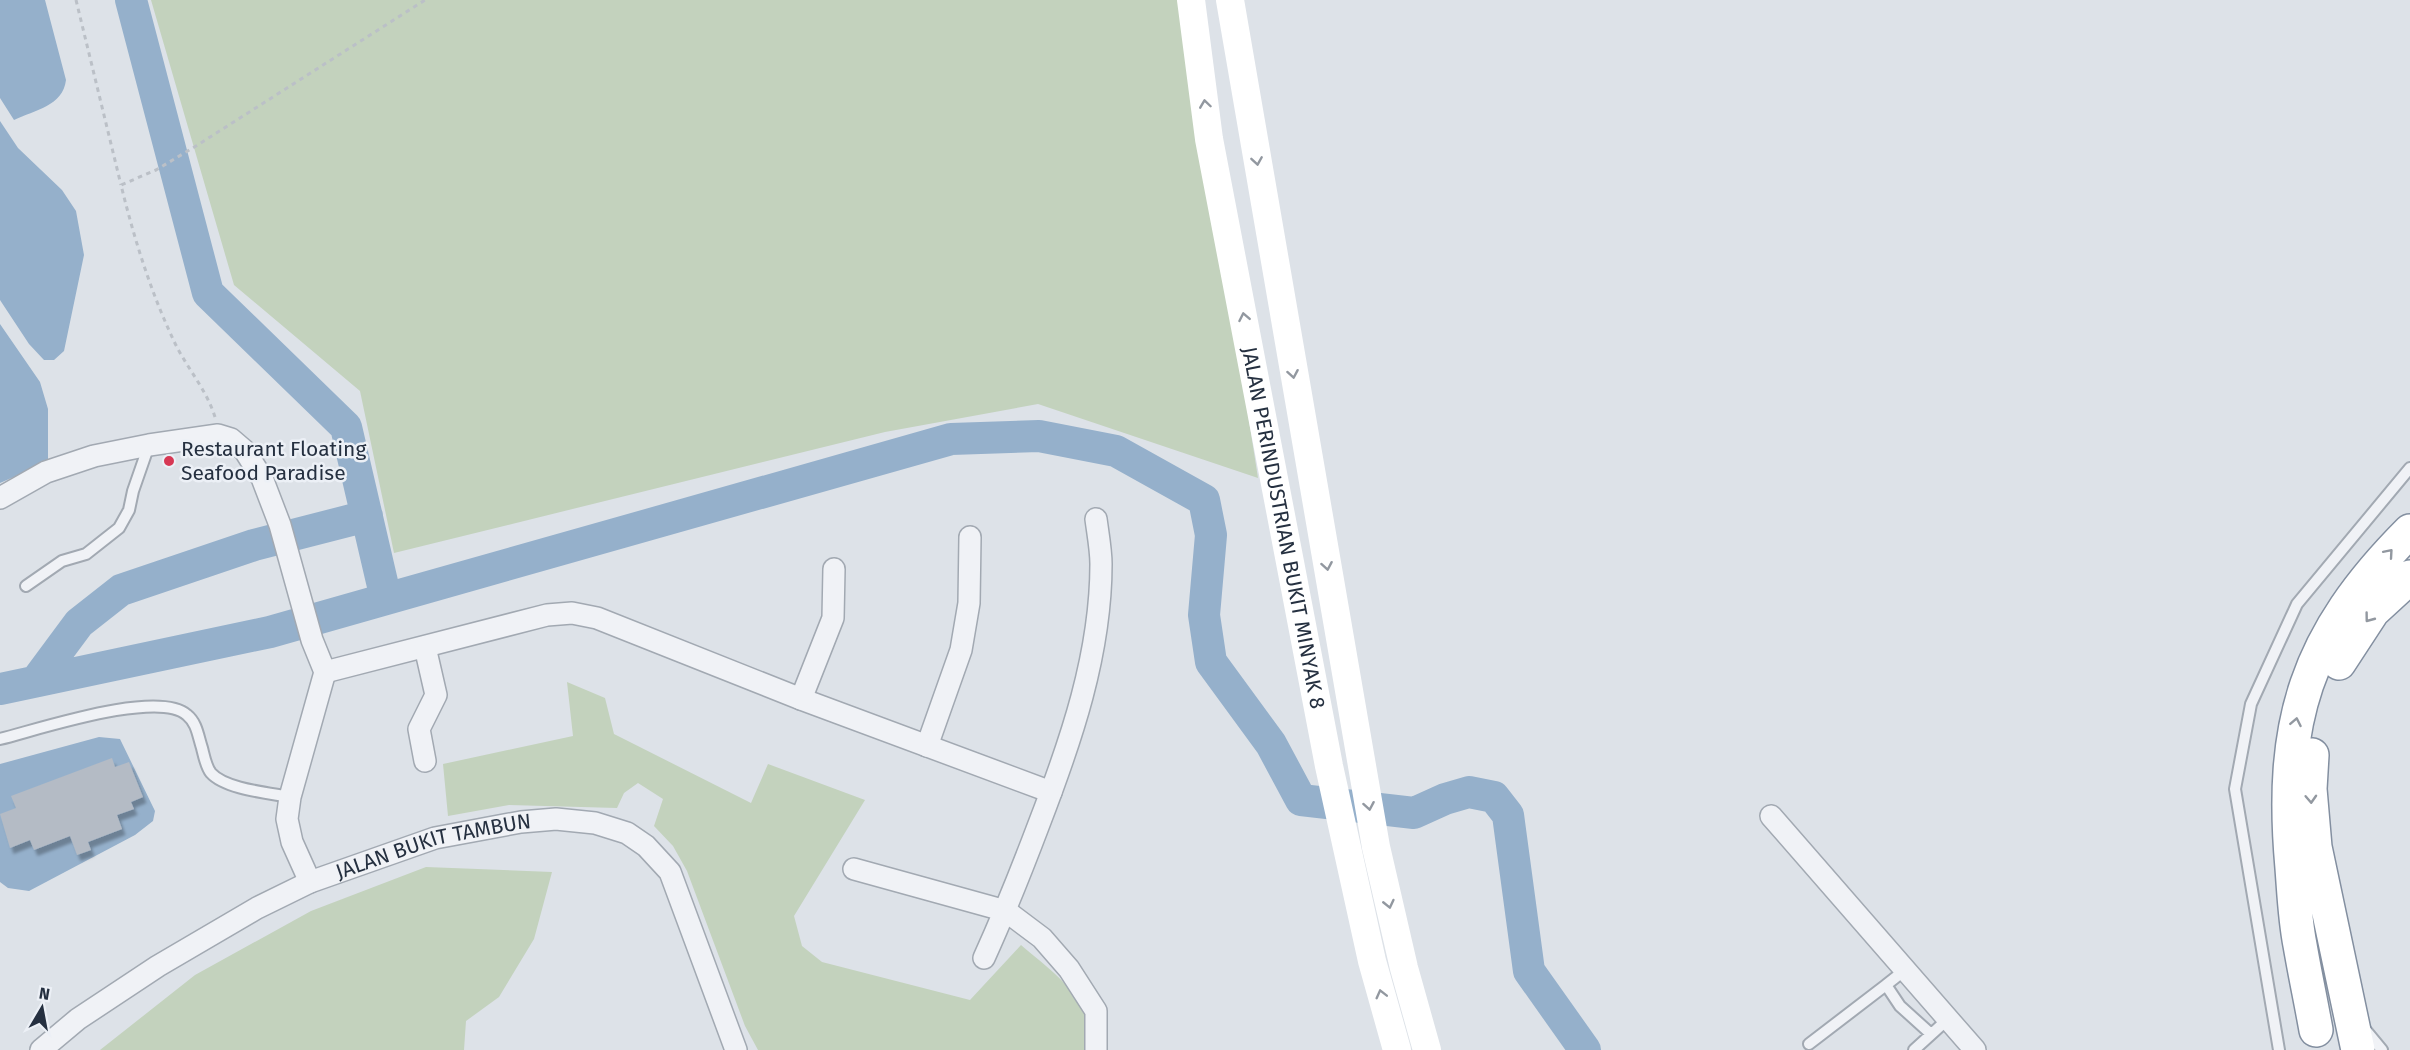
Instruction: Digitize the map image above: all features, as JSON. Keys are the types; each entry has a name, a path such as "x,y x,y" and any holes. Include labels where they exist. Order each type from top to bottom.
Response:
{"highway":[{"path":"2316,1030 2300,944 2289,838 2288,794 2295,726 2308,678 2333,630 2372,574 2410,531"},
{"path":"2358,1050 2315,847 2310,789 2312,760 2323,704 2341,659 2373,611 2410,577"}],"street":[{"name":"JALAN PERINDUSTRIAN BUKIT MINYAK 8","path":"1191,0 1209,139 1329,766 1372,961 1397,1050"},
{"name":"JALAN PERINDUSTRIAN BUKIT MINYAK 8","path":"1230,0 1376,847 1404,968 1427,1050"},
{"path":"1209,139 1252,128"},
{"path":"0,498 46,472 94,456 149,445 218,435 231,440 245,451 262,478 280,525 312,640 326,672 290,797 287,819 292,842 310,882"},
{"path":"984,958 1006,911 1052,792 1085,688 1098,615 1101,562 1096,519"},
{"path":"927,746 961,650 969,603 970,537"},
{"path":"801,699 833,618 834,569"},
{"path":"326,672 547,615 572,613 597,618 801,699 1052,792"},
{"path":"424,761 419,729 436,695 425,647"},
{"path":"1771,816 1975,1050"},
{"name":"JALAN BUKIT TAMBUN","path":"41,1050 78,1019 158,966 257,908 310,882 413,844 521,822 556,819 595,823 627,832 646,846 670,872 736,1050"},
{"path":"855,869 1006,911 1042,938 1069,969 1096,1011 1096,1050"}],"lane":[{"path":"26,586 62,561 86,554 119,528 129,510 149,445"},
{"path":"2279,1050 2235,789 2250,704 2297,604 2410,468"},
{"path":"0,739 107,711 157,705 171,707 186,713 195,723 207,764 218,779 250,790 290,797"},
{"path":"1809,1044 1905,970"},
{"path":"1886,986 1900,1006 1931,1034"},
{"path":"2349,1011 2382,1050"},
{"path":"1914,1050 1948,1019"}],"path":[{"path":"76,0 135,241 174,342 210,402 218,435"},
{"path":"121,185 156,170 196,146 425,0"}],"green space":[{"path":"151,0 1183,0 1258,478 1038,404 885,432 394,553 360,391 234,285"},
{"path":"567,682 605,698 614,734 751,803 768,764 865,800 794,916 802,946 822,962 970,1000 1021,945 1059,978 1080,1003 1086,1017 1088,1033 1085,1050 758,1050 745,1026 687,871 673,846 654,826 663,799 638,783 624,793 617,808 509,805 448,816 443,764 573,736"},
{"path":"426,867 552,872 534,939 499,997 466,1021 464,1050 100,1050 195,975 311,911"}],"water":[{"path":"0,0 45,0 66,80 60,96 54,101 14,120 0,98"},
{"path":"0,121 18,148 62,190 76,211 84,255 64,351 54,360 44,360 29,344 0,300"},
{"path":"0,324 40,382 48,409 48,462 0,483"},
{"path":"99,737 120,739 155,811 153,821 135,835 29,891 8,888 0,882 0,764"}],"building":[{"path":"112,758 115,767 129,762 143,797 131,802 134,809 117,815 122,829 88,842 91,850 77,855 70,836 34,850 30,840 10,848 0,814 16,808 11,796"}],"waterway":[{"path":"0,689 270,632 386,599 346,427 208,293 131,0"},
{"path":"386,599 951,439 1039,436 1116,451 1204,500 1211,535 1204,615 1211,662 1271,744 1301,800 1414,813 1445,799 1469,792 1494,797 1508,815 1529,971 1585,1050"},
{"path":"36,681 79,623 121,590 254,545 367,516"}],"place":[{"name":"Restaurant Floating Seafood Paradise","path":"169,461"}]}
